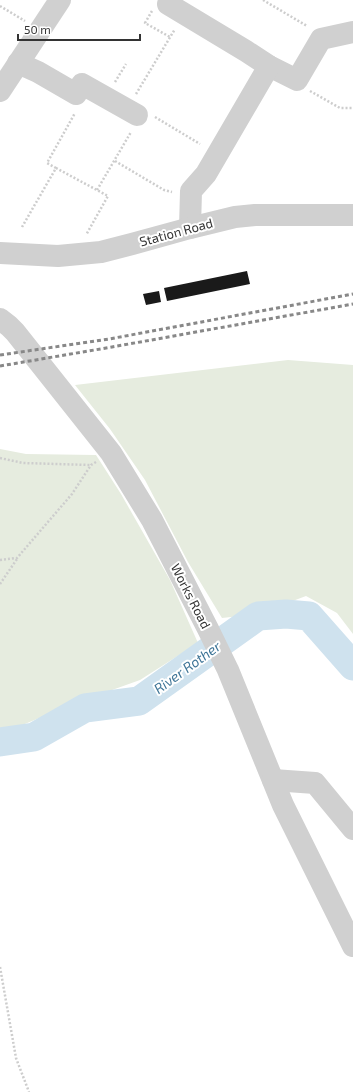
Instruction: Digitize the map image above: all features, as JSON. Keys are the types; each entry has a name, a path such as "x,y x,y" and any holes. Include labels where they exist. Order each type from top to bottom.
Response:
{"street":[{"path":"0,91 60,0"},
{"path":"169,8 246,51 269,66 297,80 321,39 353,32"},
{"path":"18,63 38,72 76,94 82,84 138,114"},
{"path":"190,228 191,191 206,174 269,66"},
{"name":"Station Road","path":"0,253 58,256 101,252 235,217 255,215 353,215"},
{"name":"Works Road","path":"0,319 15,332 111,453 152,520 228,670 284,805 348,922 353,946"},
{"path":"273,780 315,783 353,829"}],"path":[{"path":"263,0 328,38"},
{"path":"0,6 40,30"},
{"path":"97,190 115,161 138,114 170,37 169,8 145,22 170,37"},
{"path":"114,84 126,64"},
{"path":"85,237 108,196 47,163 89,88"},
{"path":"309,90 340,108 353,108"},
{"path":"138,114 200,144"},
{"path":"115,161 164,190 172,192"},
{"path":"22,227 56,168"},
{"path":"0,458 23,463 91,465 72,494 17,558 0,584"},
{"path":"0,560 17,558"},
{"path":"0,967 16,1058 30,1092"}],"shaded area":[{"path":"288,360 353,365 353,634 337,613 306,596 258,614 222,618 188,562 145,480 110,429 75,385"},
{"path":"0,449 26,454 96,455 121,494 170,580 198,643 140,680 73,704 20,726 0,732"}],"building":[{"path":"247,271 250,284 167,301 164,288"},
{"path":"159,291 161,302 146,305 143,294"}],"waterway":[{"name":"River Rother","path":"0,742 34,737 85,708 139,701 258,616 286,614 309,616 353,666"}],"railway":[{"path":"0,355 109,339 353,294"},
{"path":"0,366 353,304"}]}
